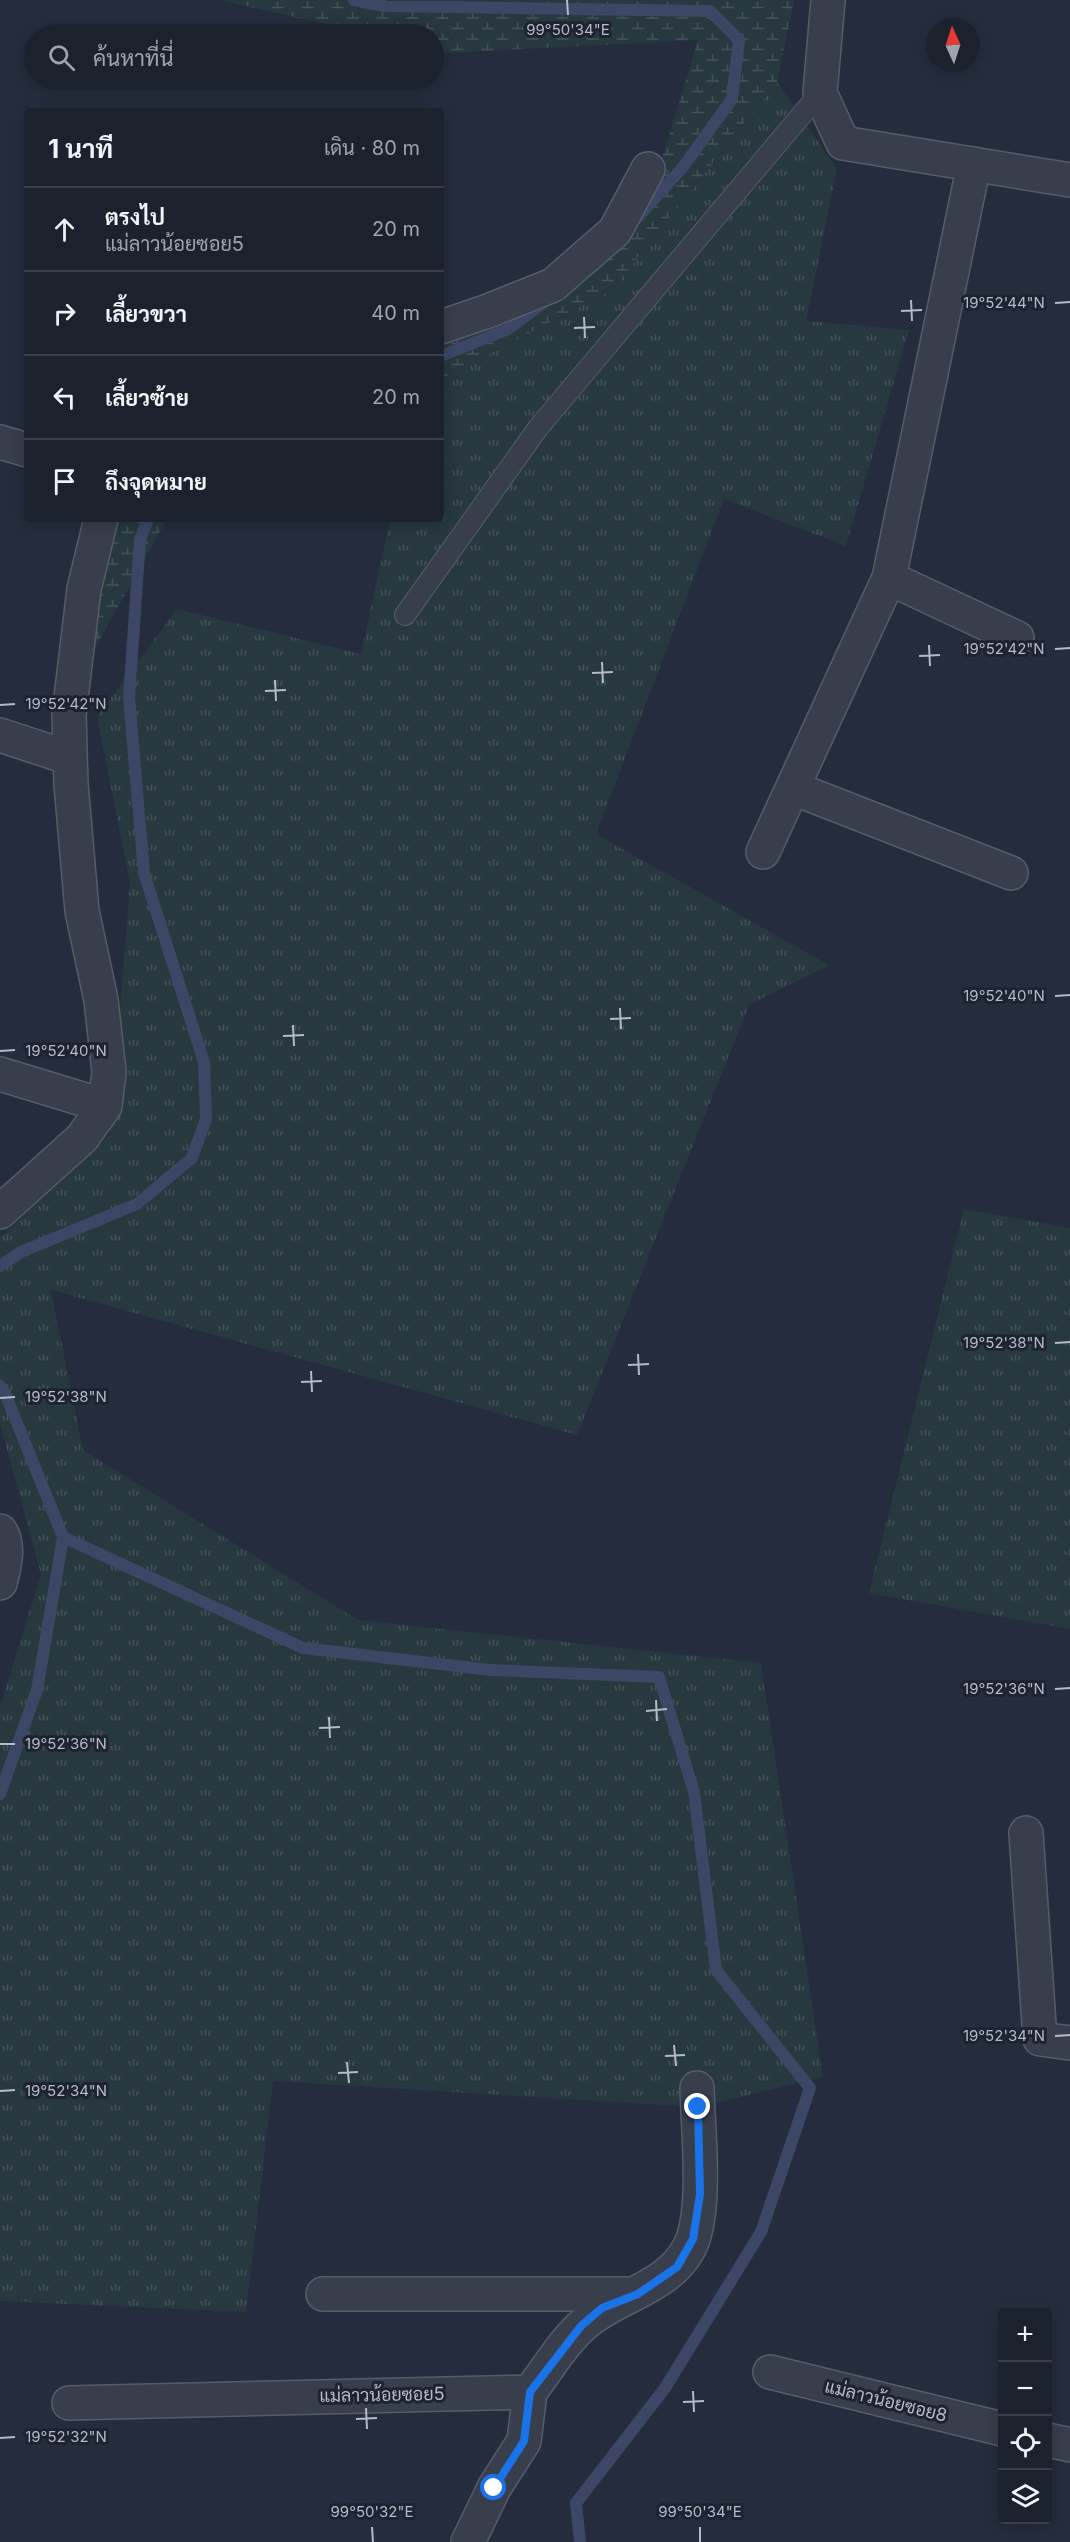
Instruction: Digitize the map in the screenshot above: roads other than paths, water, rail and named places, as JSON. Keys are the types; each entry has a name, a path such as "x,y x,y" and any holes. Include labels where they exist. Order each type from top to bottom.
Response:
{"street":[{"path":"828,0 820,93 843,143 1070,180"},
{"path":"763,852 889,578 974,164"},
{"path":"444,326 553,285 615,231 648,169"},
{"path":"0,441 24,449"},
{"path":"0,1212 82,1138 105,1106 110,1071 101,1000 82,911 70,758 69,715 84,589 100,522"},
{"path":"889,578 1017,638"},
{"path":"0,735 70,758"},
{"path":"793,788 1011,873"},
{"path":"0,1074 105,1106"},
{"path":"0,1531 4,1536 0,1583"},
{"path":"1026,1833 1040,2039 1070,2043"},
{"path":"468,2542 494,2488 524,2441 530,2392 581,2326 602,2308 638,2294 677,2267 693,2239 700,2194 698,2088"},
{"path":"323,2294 638,2294"},
{"name":"แม่ลาวน้อยซอย8","path":"770,2372 998,2428"},
{"name":"แม่ลาวน้อยซอย5","path":"69,2403 530,2392"},
{"path":"1052,2441 1070,2445"}],"lane":[{"path":"405,615 538,428 820,93"}],"waterway":[{"path":"354,0 385,6 710,11 739,40 732,99 683,167 636,219"},
{"path":"444,355 508,329 546,301"},
{"path":"0,1266 21,1252 137,1204 192,1158 206,1119 204,1062 144,873 129,697 140,540 147,522"},
{"path":"0,1386 5,1393 63,1537 37,1690 0,1794"},
{"path":"63,1537 303,1648 491,1670 659,1677 694,1792 716,1970 810,2088 761,2232 665,2388 576,2503 580,2542"}]}
